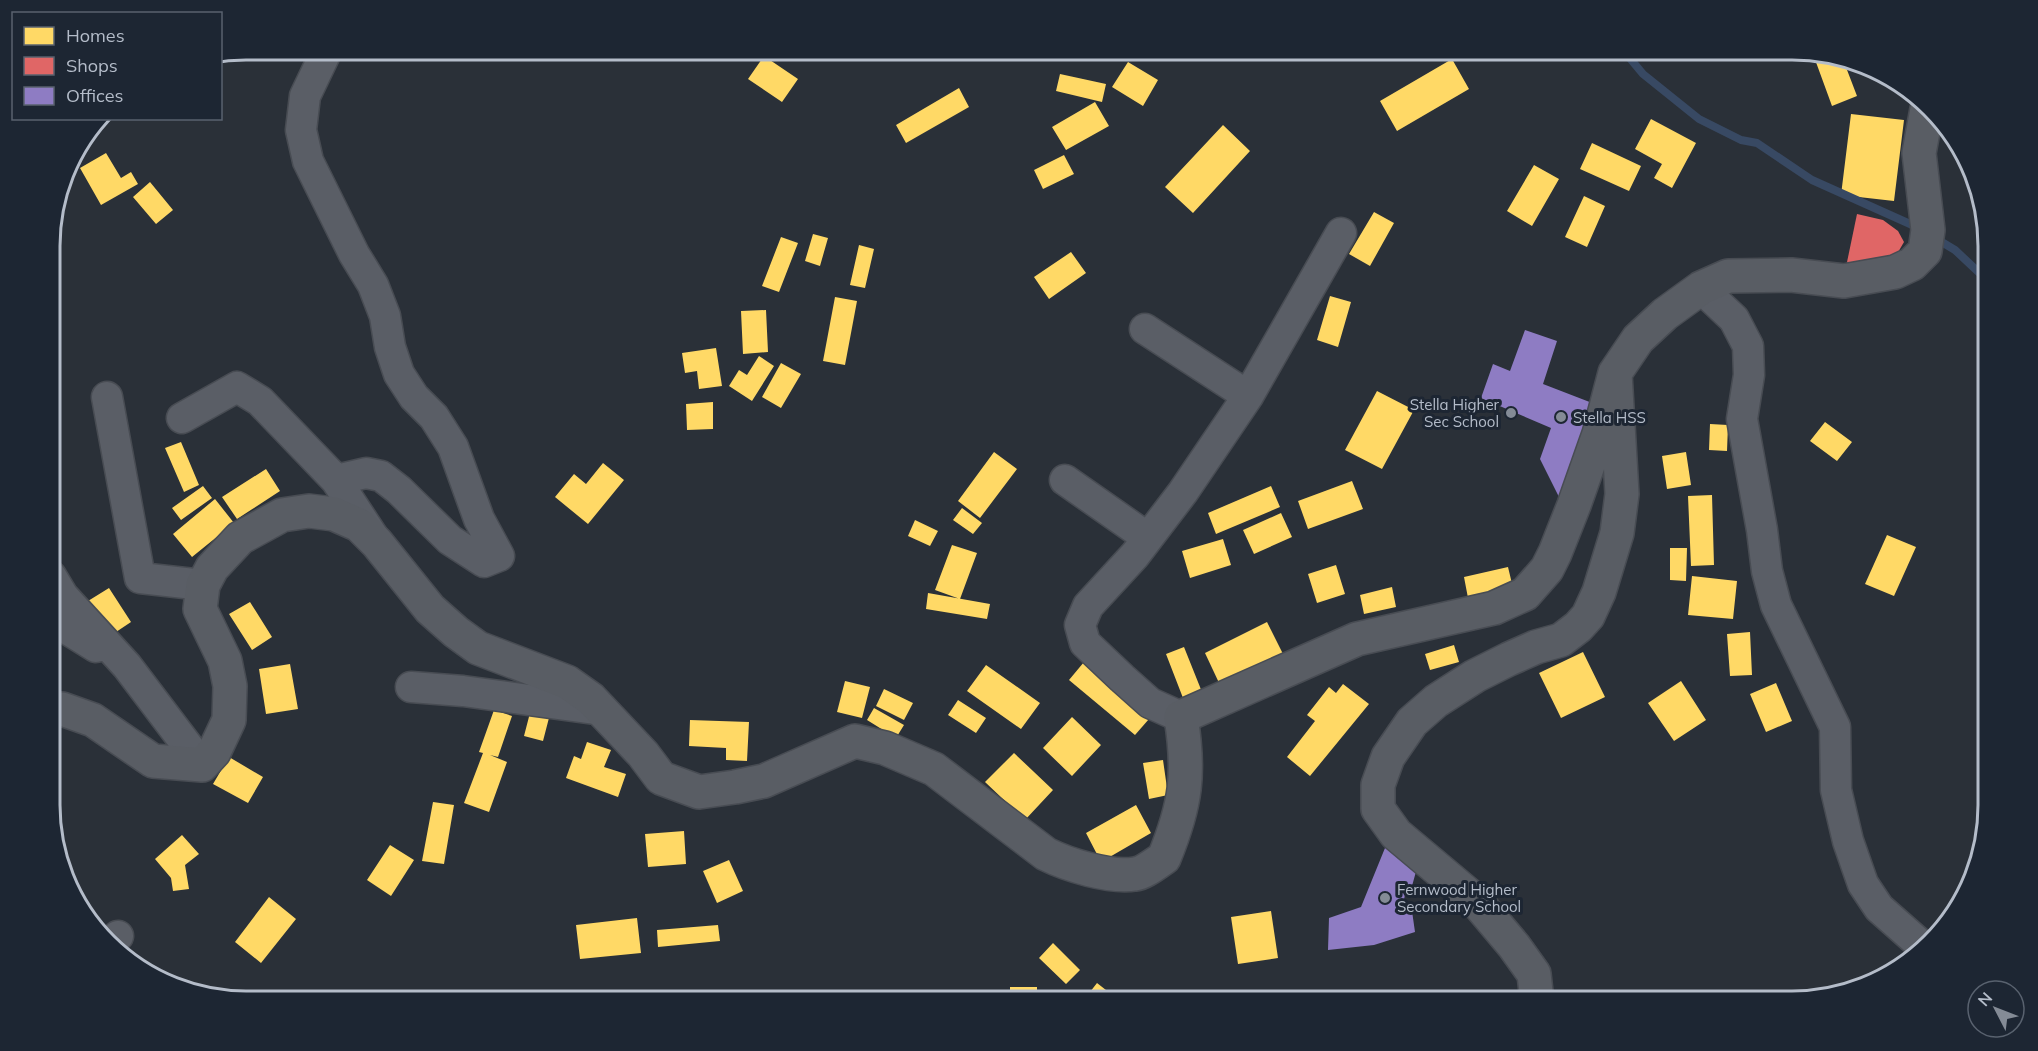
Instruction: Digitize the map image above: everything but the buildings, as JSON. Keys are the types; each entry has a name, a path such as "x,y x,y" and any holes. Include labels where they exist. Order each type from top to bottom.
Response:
{"street":[{"path":"322,60 305,96 301,130 308,161 354,254 373,285 385,316 390,347 399,374 414,397 434,417 453,447 479,519 499,556 484,562 450,540 399,490 381,476 366,473 336,480"},
{"path":"1341,233 1248,396 1183,492 1148,538 1088,606 1080,625 1085,643 1122,678 1150,703 1181,717 1357,639 1494,608 1525,594 1547,569 1559,543 1599,434 1615,372 1638,339 1665,314 1701,288 1728,276 1791,275 1844,281 1895,272 1912,264 1925,250 1928,231 1919,153 1925,118"},
{"path":"1701,288 1734,319 1748,346 1749,375 1742,419 1767,571 1776,605 1835,728 1836,790 1855,862 1863,884 1879,908 1918,942"},
{"path":"1145,329 1248,396"},
{"path":"1536,991 1534,974 1500,928 1470,896 1396,834 1378,809 1378,785 1388,757 1412,722 1436,701 1475,676 1509,659 1536,647 1561,640 1588,616 1599,592 1617,533 1622,494 1615,372"},
{"path":"182,418 237,387 260,401 336,480 377,543 430,609 478,648 567,682 602,710 643,754 661,778 699,792 764,781 855,741 885,748 934,769 1046,854 1065,864 1103,873 1136,874 1164,858 1183,805 1186,749 1181,717"},
{"path":"106,397 140,578 203,585"},
{"path":"1065,480 1148,538"},
{"path":"60,708 93,720 153,761 202,765 214,753 229,720 230,686 225,661 200,609 203,585 212,568 240,538 282,515 309,511 334,514 359,525 377,543"},
{"path":"60,591 127,666 202,765"},
{"path":"60,625 127,666"},
{"path":"411,687 463,691 602,710"}],"waterway":[{"path":"1631,60 1643,74 1699,119 1741,140 1757,143 1812,180 1919,228"},
{"path":"1935,238 1955,250 1978,272"}],"place":[{"name":"Stella Higher Sec School","path":"1511,413"},
{"name":"Stella HSS","path":"1561,417"},
{"name":"Fernwood Higher Secondary School","path":"1385,898"}]}
